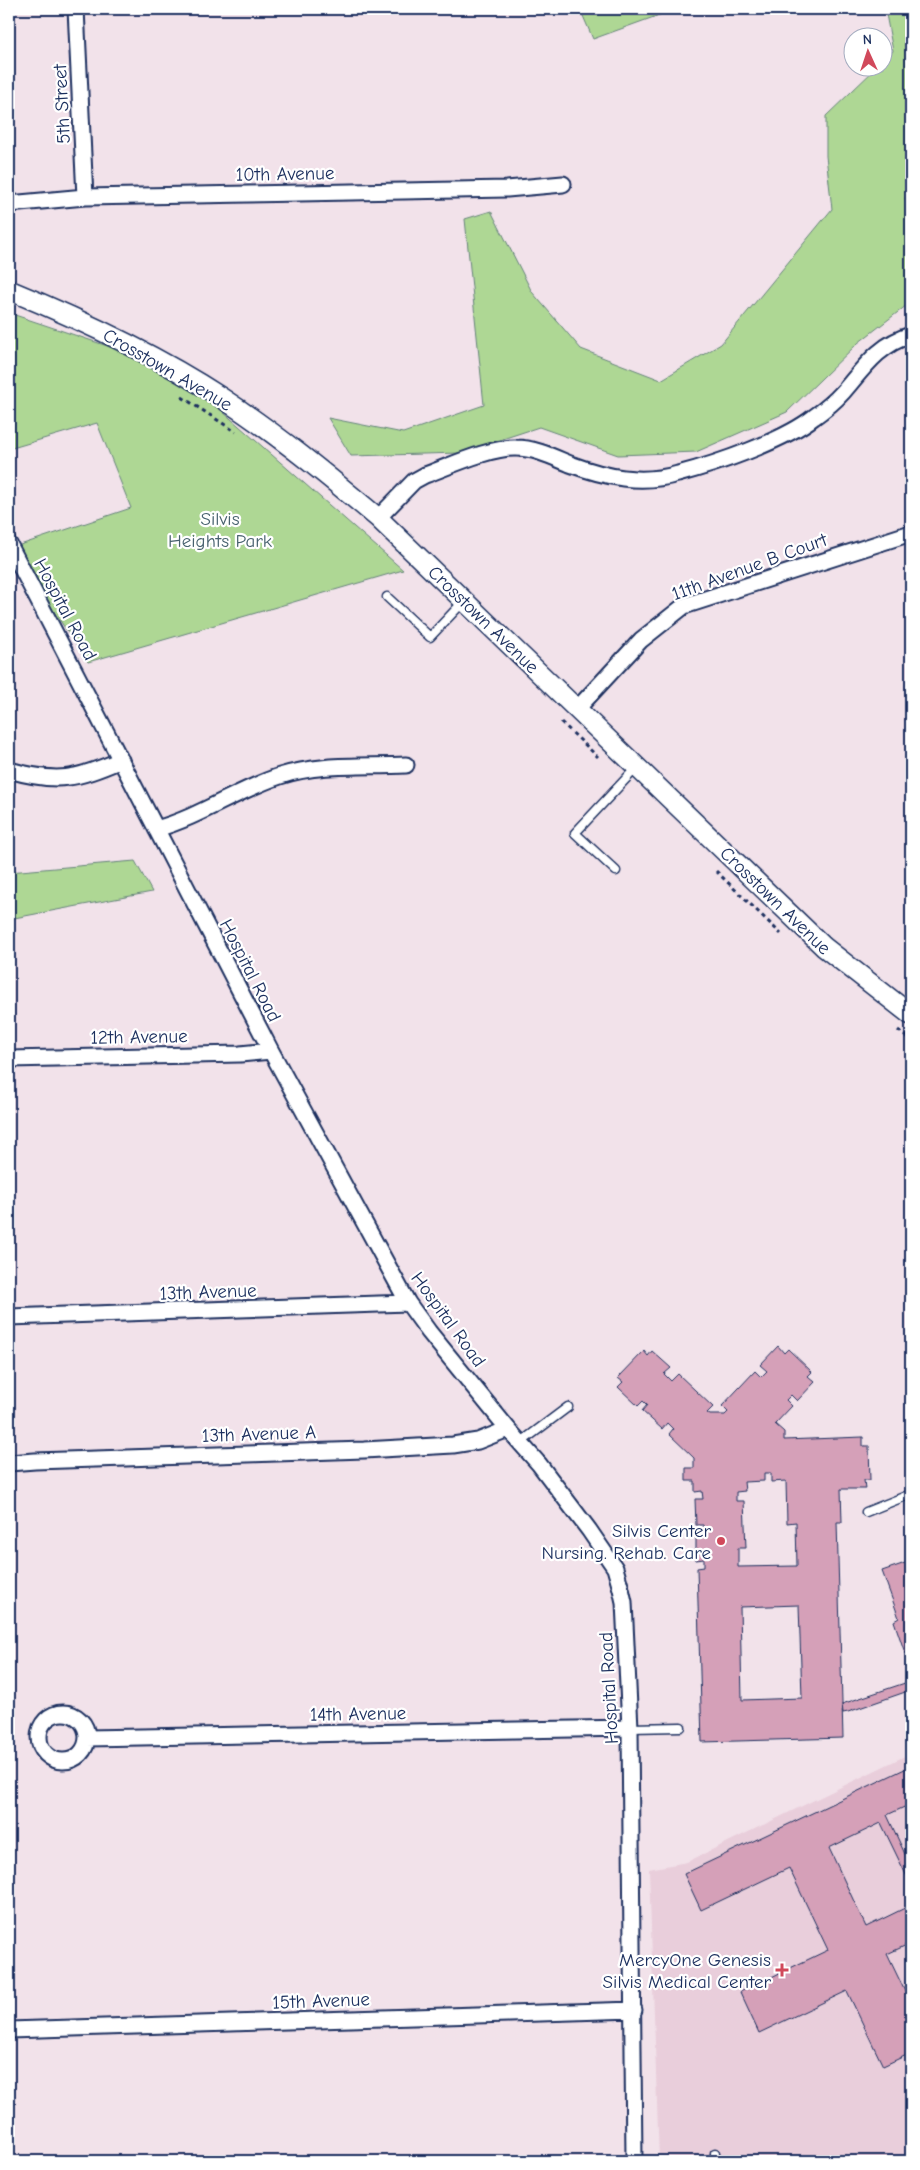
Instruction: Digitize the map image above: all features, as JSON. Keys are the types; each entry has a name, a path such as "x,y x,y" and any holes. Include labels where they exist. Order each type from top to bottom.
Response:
{"street":[{"name":"5th Street","path":"76,9 85,198"},
{"name":"10th Avenue","path":"9,204 85,198 507,189 563,184"},
{"name":"Crosstown Avenue","path":"9,290 67,314 173,368 222,398 316,466 378,518 824,947 911,1015"},
{"path":"378,518 414,481 425,475 507,448 544,453 614,478 658,479 701,467 772,441 813,418 842,393 854,376 877,353 903,337 911,335"},
{"name":"11th Avenue B Court","path":"577,709 641,640 684,606 911,533"},
{"name":"Hospital Road","path":"9,544 122,760 270,1051 408,1303 429,1332 539,1464 615,1568 624,1602 630,1728 634,2161"},
{"path":"9,770 24,775 69,778 88,774 122,760"},
{"path":"156,829 176,824 263,783 295,772 319,768 406,765"},
{"name":"12th Avenue","path":"9,1059 240,1054 270,1051"},
{"name":"13th Avenue","path":"9,1317 408,1303"},
{"name":"13th Avenue A","path":"9,1464 35,1461 454,1444 478,1440 508,1429"},
{"name":"14th Avenue","path":"87,1738 630,1728"},
{"name":"15th Avenue","path":"9,2030 634,2010"}],"lane":[{"path":"387,597 430,637 464,601"},
{"path":"616,871 575,834 637,767"},
{"path":"520,1443 568,1407"},
{"path":"866,1512 911,1494"},
{"path":"630,1728 681,1727"}],"path":[{"path":"180,395 242,436"},
{"path":"554,716 602,762"},
{"path":"712,867 783,936"},
{"path":"896,1028 911,1041"}],"shaded area":[{"name":"MercyOne Genesis Silvis Medical Center","path":"911,1753 911,2161 659,2161 649,1869 687,1862"}],"green space":[{"path":"580,9 676,9 593,39"},
{"path":"885,9 911,9 911,192 905,198 911,214 911,302 858,343 787,412 696,452 618,455 539,427 460,453 351,456 328,418 403,433 484,405 465,219 491,211 532,292 581,349 661,380 721,344 832,209 826,156 826,116 866,78 892,78 892,28 889,28"},
{"name":"Silvis Heights Park","path":"9,313 173,368 403,570 88,662 11,548 131,508 97,423 9,449"},
{"path":"135,861 152,892 9,919 9,872"}],"building":[{"name":"Silvis Center Nursing. Rehab. Care","path":"778,1346 784,1353 788,1349 812,1372 808,1376 815,1382 797,1401 791,1395 786,1400 792,1406 775,1424 784,1432 784,1440 863,1437 863,1446 869,1446 870,1480 864,1480 865,1489 841,1489 842,1522 837,1522 843,1738 702,1742 697,1568 704,1567 704,1559 696,1560 696,1534 703,1534 703,1525 696,1525 695,1499 703,1499 702,1491 695,1492 695,1481 686,1481 686,1468 694,1468 694,1458 669,1434 673,1429 667,1423 662,1429 642,1411 647,1405 643,1401 638,1406 618,1387 623,1382 618,1378 644,1351 648,1356 652,1351 671,1368 664,1374 671,1381 678,1374 713,1407 707,1413 710,1415 725,1415 728,1412 722,1406 755,1371 761,1377 767,1371 760,1365","holes":["764,1473 771,1473 771,1482 786,1481 787,1523 796,1522 797,1566 738,1567 738,1548 746,1548 744,1501 736,1501 736,1492 745,1491 744,1482 764,1481","799,1605 802,1698 742,1700 740,1607"]},
{"path":"911,1561 911,1653 905,1653 894,1621 899,1618 882,1571"},
{"path":"911,1681 911,1690 843,1713 842,1704"},
{"path":"911,1766 911,1804 887,1815 911,1867 911,1885 881,1823 829,1848 866,1927 911,1905 911,1943 887,1954 911,2004 911,2053 883,2066 847,1991 759,2033 740,1992 828,1950 789,1868 701,1910 684,1874"}],"place":[{"name":"Silvis Center Nursing. Rehab. Care","path":"721,1541"},
{"name":"MercyOne Genesis Silvis Medical Center","path":"782,1970"}]}
